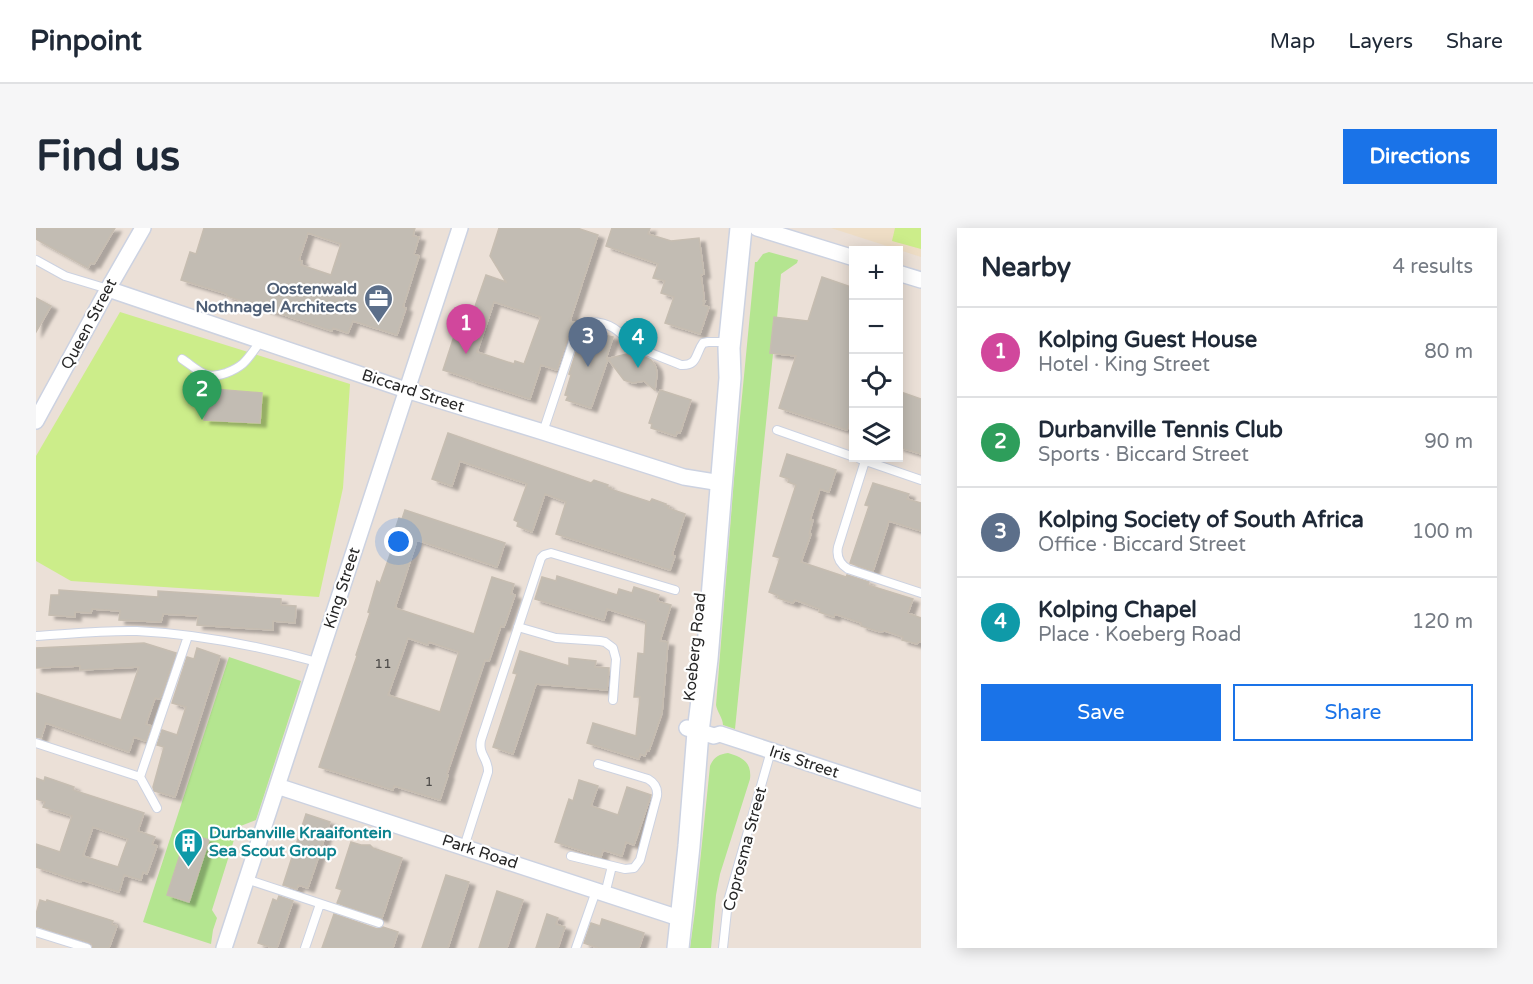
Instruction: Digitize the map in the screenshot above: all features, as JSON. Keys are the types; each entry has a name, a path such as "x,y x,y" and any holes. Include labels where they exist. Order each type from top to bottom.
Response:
{"main road":[{"name":"Koeberg Road","path":"678,948 680,825 692,730 716,482 721,376 729,345 741,228"},
{"name":"Koeberg Road","path":"668,948 677,917"}],"street":[{"name":"Queen Street","path":"36,421 143,228"},
{"name":"King Street","path":"224,948 459,228"},
{"path":"757,228 849,256"},
{"path":"903,275 921,280"},
{"name":"Biccard Street","path":"108,289 406,390 684,477 716,482"},
{"name":"Iris Street","path":"692,730 714,736 720,734 921,800"},
{"name":"Park Road","path":"277,786 677,917"}],"lane":[{"path":"36,260 65,276 108,289"},
{"path":"543,432 578,330 588,322 608,326 634,345 685,365 695,360 703,343 729,345"},
{"path":"182,360 204,374 221,375 244,364 261,341"},
{"path":"777,430 849,455"},
{"path":"865,462 838,547 839,560 848,569 921,593"},
{"path":"868,462 921,480"},
{"path":"464,847 488,772 488,763 480,749 481,740 541,558 554,554 675,590"},
{"path":"518,627 556,638 600,640 610,645 616,658 613,700"},
{"path":"36,636 136,631 188,636 264,648 318,662"},
{"path":"140,777 188,636"},
{"path":"36,743 140,777 157,808"},
{"name":"Coprosma Street","path":"723,948 728,901 771,751"},
{"path":"571,856 630,869 638,865 658,792 655,784 648,779 598,764"},
{"path":"576,948 612,866"},
{"path":"246,879 379,923"},
{"path":"305,948 320,904"},
{"path":"36,932 87,948"}],"shaded area":[{"path":"831,228 921,228 921,257 903,251 903,246 887,246"}],"green space":[{"path":"895,228 921,228 921,249 892,241"},
{"path":"769,252 798,260 781,274 777,318 770,353 773,354 735,729 723,725 716,705 734,479 755,262 763,254"},
{"path":"120,312 350,384 343,488 319,597 71,581 36,561 36,456"},
{"path":"229,657 301,681 256,820 238,827 212,910 217,918 211,944 143,922"},
{"path":"728,753 738,756 748,764 750,779 720,874 711,948 690,948 710,766 717,757"}],"building":[{"path":"36,228 115,228 94,264 91,263 88,268 36,239"},
{"path":"204,228 415,228 413,236 419,237 414,254 419,256 397,335 353,321 348,333 333,328 332,331 181,280 190,252 196,254","holes":["308,233 341,244 331,275 301,265 302,261 299,260"]},
{"path":"499,228 577,228 598,235 570,321 576,323 571,328 557,370 541,365 530,399 443,370 462,312 472,315 486,275 506,282 490,256","holes":["494,302 541,317 524,364 515,361 514,364 477,352"]},
{"path":"612,228 650,228 648,234 671,241 699,238 704,274 701,275 703,301 705,301 703,305 709,307 700,334 665,323 674,297 661,293 665,281 653,278 658,264 606,246"},
{"path":"822,277 849,286 849,425 847,430 779,408 796,356 770,353 774,317 808,321"},
{"path":"36,298 51,306 36,332"},
{"path":"593,328 602,331 601,334 613,337 606,359 635,352 651,360 656,367 657,374 655,390 644,381 633,383 624,380 608,359 591,408 566,400 568,396 565,395 571,375 569,374 582,333"},
{"path":"213,389 262,393 260,423 204,420 206,391 213,392"},
{"path":"660,390 691,400 680,433 677,432 676,436 651,428 652,424 649,423"},
{"path":"903,393 921,399 921,454 903,449"},
{"path":"448,433 591,483 594,480 608,485 610,489 650,502 652,499 685,514 672,555 675,556 670,570 556,534 566,502 545,494 532,532 517,526 518,522 514,520 527,484 460,461 452,486 432,479"},
{"path":"787,454 836,470 829,492 820,489 810,520 813,520 809,534 811,534 801,562 869,582 868,585 913,599 908,613 921,618 921,642 917,644 902,640 903,637 861,626 861,623 835,614 834,617 819,612 820,609 795,600 793,603 778,598 779,596 769,592 780,558 773,556 796,485 780,476"},
{"path":"873,483 909,494 907,499 921,503 921,531 889,521 873,571 850,563 869,506 865,505"},
{"path":"405,510 505,543 497,567 417,540 395,608 474,634 492,577 514,584 511,594 515,595 489,661 485,660 440,800 394,786 393,790 319,767 357,656 377,581 380,583 392,549 389,548 399,518 402,519","holes":["408,638 428,645 429,642 459,652 440,712 388,695"]},
{"path":"557,576 617,595 619,589 632,593 634,587 659,595 657,601 671,605 660,641 668,642 662,713 649,751 647,750 645,756 640,754 639,759 587,743 593,723 636,736 640,697 634,697 638,653 644,654 646,621 607,609 604,620 535,599 542,577 556,581"},
{"path":"59,590 158,597 158,591 281,599 281,605 296,606 295,623 273,621 273,630 197,625 198,616 163,614 161,622 119,620 120,611 92,609 91,613 75,612 75,617 49,615 51,595 59,595"},
{"path":"144,643 176,653 160,699 155,698 146,724 151,726 146,741 134,737 129,752 46,723 41,738 36,737 36,693 121,720 139,667 80,670 80,666 36,668 36,648"},
{"path":"197,648 220,656 175,797 154,791 153,787 164,747 157,745 162,730 177,735 186,707 172,703 187,657 194,659"},
{"path":"520,651 569,666 569,658 596,661 595,667 609,668 607,690 536,684 513,754 493,747 517,674 513,673"},
{"path":"45,777 74,787 73,790 144,813 138,831 155,837 152,844 157,846 147,874 143,872 141,880 124,875 119,892 36,867 36,844 60,852 72,816 43,807 45,802 36,799 36,778 44,781","holes":["93,827 128,839 118,867 83,856"]},
{"path":"579,780 598,786 591,806 618,815 627,787 651,795 634,845 626,842 622,856 603,850 601,857 555,842 569,799 573,801"},
{"path":"306,814 330,822 308,888 298,885 297,889 283,885"},
{"name":"Durbanville Kraaifontein Sea Scout Group","path":"187,833 209,840 189,902 167,895"},
{"path":"351,842 370,845 402,858 382,918 337,903 342,890 336,888"},
{"path":"446,875 469,882 448,948 422,948"},
{"path":"497,891 523,900 507,948 479,948"},
{"path":"279,896 293,901 277,948 273,948 258,943 273,899 277,901"},
{"path":"40,900 46,902 47,900 113,921 112,924 117,926 109,948 93,948 89,942 36,926 36,914"},
{"path":"334,914 377,929 383,927 398,932 393,948 322,948"},
{"path":"547,914 558,918 556,924 565,927 558,948 536,948"},
{"path":"602,919 644,933 639,948 598,948 584,943 591,923 600,926"}],"place":[{"name":"Oostenwald Nothnagel Architects","path":"378,324"},
{"name":"Kolping Guest House","path":"466,354"},
{"name":"Kolping Society of South Africa","path":"588,367"},
{"name":"Kolping Chapel","path":"638,368"},
{"name":"Durbanville Tennis Club","path":"202,420"},
{"name":"Durbanville Kraaifontein Sea Scout Group","path":"188,868"}]}
